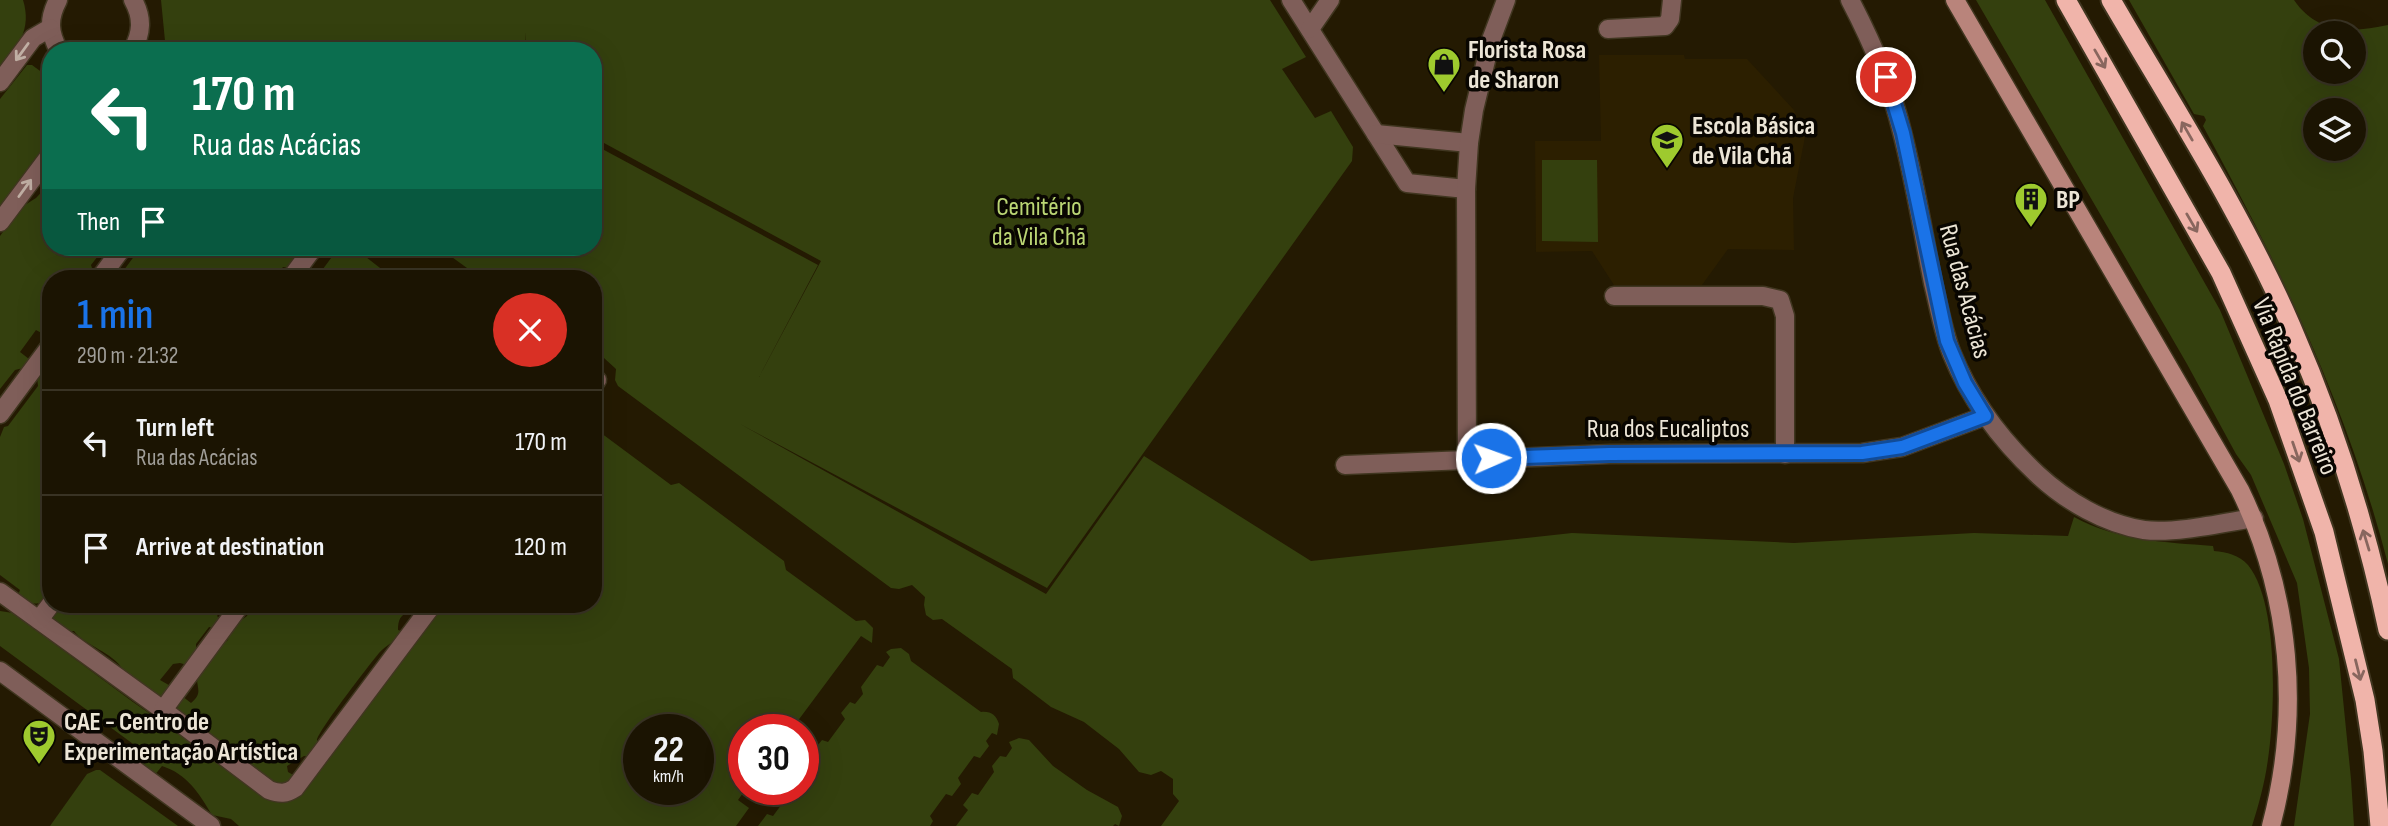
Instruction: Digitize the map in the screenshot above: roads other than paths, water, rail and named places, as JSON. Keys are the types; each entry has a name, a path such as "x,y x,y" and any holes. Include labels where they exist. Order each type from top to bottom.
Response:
{"highway":[{"name":"Via Rápida do Barreiro","path":"2066,0 2221,273 2278,400 2325,532 2359,674 2374,751 2380,826"},
{"name":"Via Rápida do Barreiro","path":"2111,0 2237,220 2291,325 2334,435 2376,572 2388,630"}],"main road":[{"path":"1955,0 2089,227 2254,518 2283,619 2288,672 2287,719 2280,789 2271,826"}],"street":[{"path":"1291,0 1407,183 1466,190"},
{"path":"1310,29 1329,0"},
{"path":"1467,459 1466,190 1469,143 1491,40 1506,0"},
{"path":"1608,29 1665,26 1670,19 1672,0"},
{"name":"Rua das Acácias","path":"1850,0 1880,61 1892,94 1903,133 1947,341 1965,383 1985,416 2014,452 2047,482 2077,504 2125,526 2167,530 2254,518"},
{"path":"50,3 50,28 55,42"},
{"path":"137,42 141,29 138,4"},
{"path":"0,82 33,38 50,28"},
{"path":"1376,134 1469,143"},
{"path":"0,222 42,166"},
{"path":"1614,296 1763,296 1780,300 1785,316 1785,454"},
{"path":"0,414 42,357"},
{"name":"Rua dos Eucaliptos","path":"1345,465 1609,454 1882,451 1902,447 1985,416"},
{"path":"0,592 269,790 288,793 295,788 426,613"},
{"path":"39,620 44,613"},
{"path":"163,710 234,613"},
{"path":"0,671 211,826"}],"place":[{"name":"Florista Rosa de Sharon","path":"1444,94"},
{"name":"Escola Básica de Vila Chã","path":"1667,170"},
{"name":"BP","path":"2031,229"},
{"name":"CAE - Centro de Experimentação Artística","path":"39,766"}],"park label":[{"name":"Cemitério da Vila Chã","path":"1039,221"}]}
